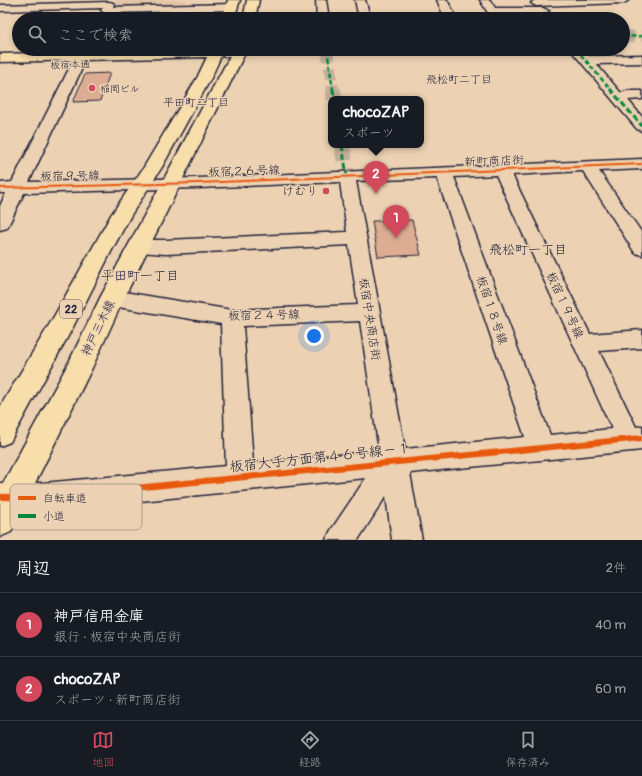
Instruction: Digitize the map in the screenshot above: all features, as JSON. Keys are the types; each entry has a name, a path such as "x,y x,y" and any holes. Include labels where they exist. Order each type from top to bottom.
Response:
{"main road":[{"path":"250,12 253,0"},
{"name":"板宿本通","path":"0,58 82,56"},
{"name":"板宿本通","path":"0,66 82,56"},
{"name":"22","path":"0,433 62,328 102,248 121,215 200,85 224,56"},
{"name":"神戸三木線","path":"14,484 79,368 112,298 172,184 226,56"},
{"name":"神戸三木線","path":"0,521 7,497"}],"street":[{"path":"321,0 322,12"},
{"path":"360,0 363,12"},
{"path":"442,0 448,12"},
{"path":"485,0 492,11 541,8 586,1 624,0"},
{"path":"0,8 231,9"},
{"path":"0,224 82,56"},
{"path":"582,56 640,122"},
{"path":"586,60 636,59 642,71"},
{"path":"619,99 627,95 642,95"},
{"name":"新町商店街","path":"347,176 642,164"},
{"path":"588,166 642,248"},
{"name":"板宿１９号線","path":"502,170 583,343 635,438"},
{"name":"板宿１８号線","path":"444,173 540,447"},
{"name":"板宿２６号線","path":"141,184 172,184 347,176"},
{"name":"板宿中央商店街","path":"347,176 406,540"},
{"name":"板宿９号線","path":"0,188 141,184"},
{"path":"139,246 357,238"},
{"name":"板宿２４号線","path":"112,298 232,318 369,313"},
{"path":"232,318 240,477"},
{"path":"583,343 642,339"},
{"name":"板宿大手方面第４６号線－１","path":"142,487 635,438"},
{"path":"340,540 393,462"}],"shaded area":[{"path":"114,0 187,0 185,7 110,9"}],"building":[{"name":"稲岡ビル","path":"110,73 100,101 73,102 85,74"},
{"path":"412,220 421,255 378,257 372,221"}],"tunnel":[{"path":"630,37 642,36"},
{"path":"328,56 333,90"},
{"path":"333,89 334,96"},
{"path":"342,148 347,176"}],"marked path":[{"path":"630,37 642,36"},
{"path":"328,56 334,96"},
{"path":"582,56 642,126"},
{"path":"342,148 347,176"}],"cycle path":[{"path":"0,188 198,183 642,164"},
{"path":"142,487 642,438"},
{"path":"0,497 10,497"}],"place":[{"name":"稲岡ビル","path":"92,88"},
{"name":"けむり","path":"326,191"},
{"name":"chocoZAP","path":"376,194"},
{"name":"神戸信用金庫","path":"396,238"}],"district":[{"name":"飛松町二丁目","path":"459,79"},
{"name":"平田町二丁目","path":"196,102"},
{"name":"飛松町一丁目","path":"528,249"},
{"name":"平田町一丁目","path":"140,275"}]}
